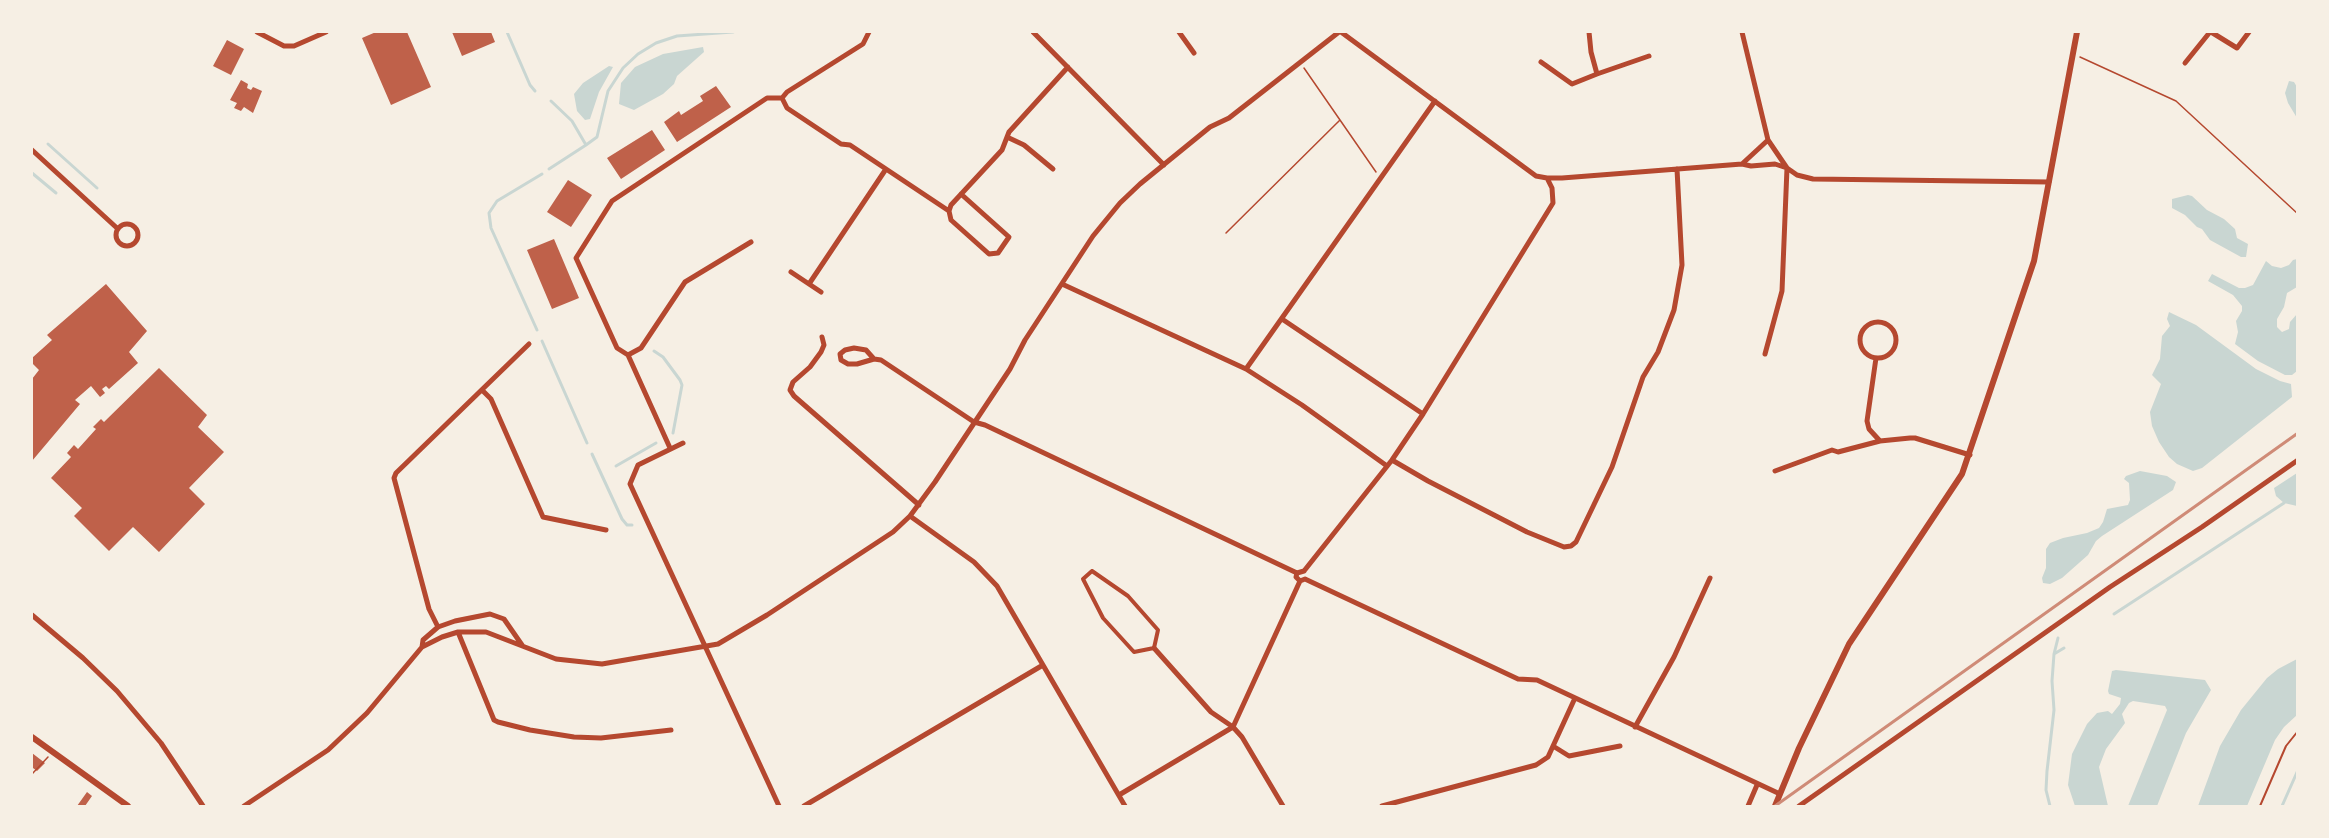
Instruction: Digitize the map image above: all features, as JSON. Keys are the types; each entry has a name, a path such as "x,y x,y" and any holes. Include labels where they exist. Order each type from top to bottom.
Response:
{"street":[{"path":"256,32 284,46 294,46 326,32"},
{"path":"782,98 787,92 863,44 869,32"},
{"path":"1033,32 1164,165"},
{"path":"1179,32 1194,53"},
{"path":"244,807 328,750 367,713 422,647 442,637 458,632 486,632 556,659 602,664 718,644 767,615 893,532 919,505 1010,369 1025,340 1106,220 1140,183 1210,127 1229,118 1340,32 1536,176 1547,178 1742,164 1751,166 1775,164 1788,168"},
{"path":"1589,32 1597,74"},
{"path":"1742,32 1768,140 1788,168 1797,175 1813,179 2049,182"},
{"path":"1775,807 1849,644 1962,474 1970,455 2034,261 2078,32"},
{"path":"2185,63 2210,32 2237,48 2249,32"},
{"path":"1541,62 1572,84 1648,56"},
{"path":"949,211 961,194 1002,150 1009,132 1068,67"},
{"path":"670,448 628,354 617,348 576,258 612,201 767,98 782,98"},
{"path":"782,98 786,108 841,144 850,145 949,211 951,220 989,254 999,253 1009,237 961,194"},
{"path":"1246,369 1435,100"},
{"path":"1007,137 1024,145 1053,169"},
{"path":"1742,164 1768,140"},
{"path":"32,150 118,229"},
{"path":"1765,354 1782,291 1788,168"},
{"path":"1392,460 1527,532 1564,547 1576,542 1612,467 1643,377 1658,352 1674,310 1682,265 1677,169"},
{"path":"809,284 886,170"},
{"path":"1119,795 1233,727 1303,580 1304,571 1392,460 1423,414 1553,203 1552,188 1547,178"},
{"path":"124,224 132,225 138,231 136,242 130,246 122,245 116,236 118,229 124,224"},
{"path":"628,354 641,348 684,282 751,242"},
{"path":"791,272 821,292"},
{"path":"1062,284 1246,369 1302,405 1387,466"},
{"path":"1282,319 1423,414"},
{"path":"1881,322 1894,331 1895,345 1888,355 1876,358 1866,354 1862,349 1860,335 1869,324 1881,322"},
{"path":"822,337 824,345 821,352 810,367 793,382 790,390 794,396 919,505"},
{"path":"438,627 429,609 394,478 396,473 529,344"},
{"path":"874,358 857,364 848,364 842,360 840,354 845,350 858,348 866,350 874,358 881,360 974,422 995,429 1297,573 1304,571"},
{"path":"1876,358 1867,421 1869,429 1880,441"},
{"path":"482,390 491,399 543,517 606,531"},
{"path":"1775,471 1832,450 1839,452 1880,441 1916,438 1970,455"},
{"path":"683,443 638,465 630,484 779,807"},
{"path":"1799,807 2110,587 2298,460"},
{"path":"910,516 974,562 997,586 1125,807"},
{"path":"1092,571 1128,596 1158,630 1154,648 1134,652 1103,618 1083,579 1092,571"},
{"path":"1297,573 1296,577 1518,679 1537,680 1780,794"},
{"path":"1635,727 1674,657 1710,578"},
{"path":"422,647 423,640 438,627 490,614 499,615 504,619 523,646"},
{"path":"32,615 83,658 117,691 161,743 203,807"},
{"path":"458,632 494,720 498,722 573,737 601,738 671,730"},
{"path":"1154,648 1211,712 1233,727 1242,737 1283,807"},
{"path":"804,807 1043,665"},
{"path":"1382,807 1408,803 1536,765 1548,757 1575,698"},
{"path":"32,737 128,807"},
{"path":"1553,746 1569,756 1620,746"},
{"path":"1748,807 1757,785"}],"lane":[{"path":"2260,807 2286,746 2298,731"}],"path":[{"path":"2079,56 2176,100 2298,214"},
{"path":"1300,62 1381,178"},
{"path":"1226,233 1340,120"},
{"path":"32,774 52,752"}],"shaded area":[{"path":"703,47 704,52 677,76 674,84 663,94 634,110 619,104 621,83 635,67 663,54"},
{"path":"609,66 613,67 599,92 590,119 585,120 577,111 574,94 583,83"},
{"path":"2289,81 2294,82 2297,87 2297,118 2285,93"},
{"path":"2188,195 2235,229 2237,238 2248,244 2246,257 2241,257 2210,240 2202,229 2172,208 2172,199"},
{"path":"2297,259 2297,287 2287,293 2284,307 2277,319 2277,327 2282,332 2289,329 2290,322 2297,314 2297,371 2292,375 2285,375 2258,361 2235,344 2238,332 2236,321 2242,311 2242,306 2233,295 2208,281 2212,274 2239,288 2245,288 2253,285 2266,261 2272,266 2281,268"},
{"path":"2169,312 2196,325 2256,369 2291,384 2292,397 2202,468 2193,471 2177,464 2169,457 2152,426 2150,412 2161,384 2152,375 2160,359 2162,336 2170,326 2167,319"},
{"path":"2140,471 2167,476 2176,482 2173,490 2102,536 2096,541 2088,555 2062,578 2050,584 2043,583 2046,549 2050,543 2099,528 2107,509 2128,505 2129,483 2124,479"},
{"path":"2297,473 2297,506 2284,503 2276,496 2274,488"},
{"path":"2297,659 2297,715 2284,727 2275,740 2247,806 2198,806 2220,746 2241,710 2267,678"},
{"path":"2112,671 2205,680 2211,690 2186,733 2157,806 2128,806 2167,710 2165,706 2133,701 2122,714 2125,723 2106,749 2099,767 2108,806 2075,806 2068,785 2072,754 2087,724 2097,713 2108,711 2112,714 2120,704 2121,698 2109,694 2108,691"}],"building":[{"path":"376,32 407,32 431,87 391,105 362,38"},
{"path":"452,32 491,32 495,42 462,56"},
{"path":"227,40 244,49 231,75 213,66"},
{"path":"241,80 248,84 247,88 251,90 253,87 262,91 253,113 244,107 241,111 234,108 237,103 230,100"},
{"path":"716,86 731,107 677,142 664,122 679,111 681,115 703,101 700,96"},
{"path":"652,130 665,150 621,179 607,158"},
{"path":"568,180 592,195 571,227 547,212"},
{"path":"554,239 579,298 552,309 527,250"},
{"path":"106,284 147,331 129,352 138,363 109,389 106,386 102,389 105,393 100,397 91,386 75,400 80,404 32,461 32,379 39,370 32,363 32,358 52,340 47,335"},
{"path":"159,368 207,415 198,427 224,452 189,488 205,504 159,552 133,527 109,551 74,516 82,508 51,478 71,457 67,453 74,445 78,449 96,429 93,427 101,419 104,422"},
{"path":"32,753 45,763 37,771 33,768 32,770"},
{"path":"87,792 92,796 85,806 77,806"}],"waterway":[{"path":"507,32 530,85 535,91"},
{"path":"586,145 597,137 608,91 623,68 638,54 656,43 677,36 733,32"},
{"path":"549,169 586,145 572,121 551,101"},
{"path":"48,144 97,188"},
{"path":"32,173 56,193"},
{"path":"537,330 491,228 489,213 497,201 542,174"},
{"path":"542,341 587,443"},
{"path":"654,351 663,357 682,385 673,433"},
{"path":"616,466 656,443"},
{"path":"592,454 622,519 627,525 632,525"},
{"path":"2114,614 2284,503"},
{"path":"2050,806 2046,790 2054,710 2052,681 2054,654 2058,638"},
{"path":"2054,654 2064,648"},
{"path":"2282,806 2298,770"}],"railway":[{"path":"1775,806 2298,433"}]}
